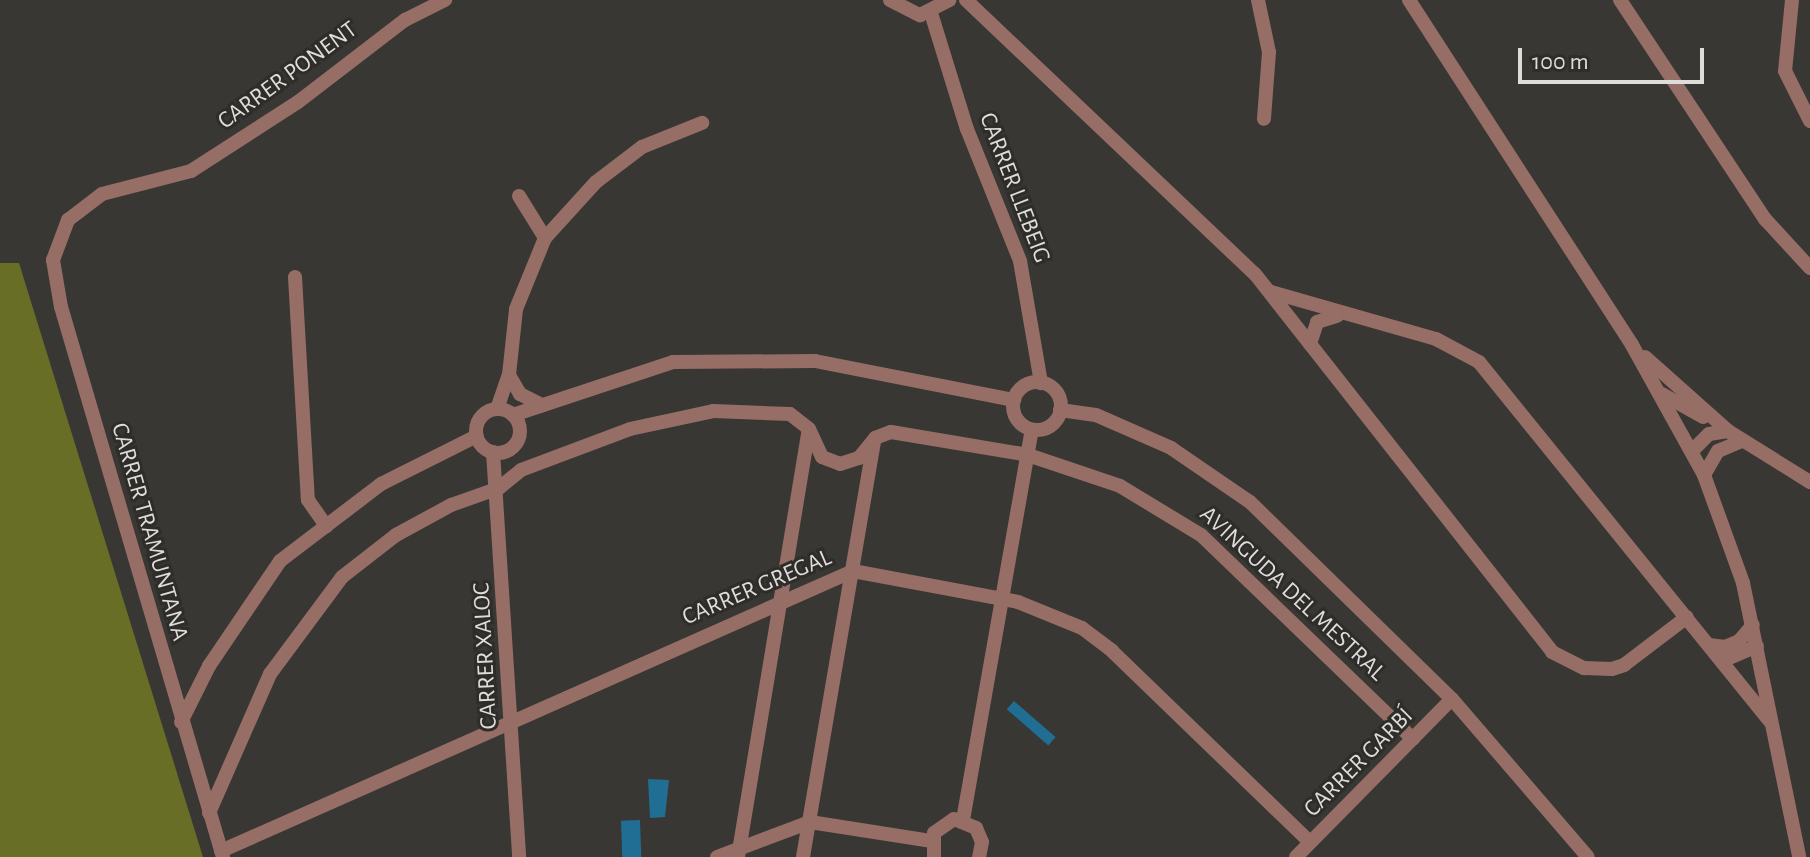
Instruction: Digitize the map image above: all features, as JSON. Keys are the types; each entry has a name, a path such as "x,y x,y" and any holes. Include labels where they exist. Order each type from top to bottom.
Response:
{"street":[{"name":"CARRER PONENT","path":"68,220 102,194 191,171 298,102 391,29 445,0"},
{"path":"890,0 908,13 931,13 949,0"},
{"path":"966,0 1269,292 1552,652 1584,668 1612,669 1624,665 1687,617"},
{"path":"1258,0 1269,52 1264,119"},
{"path":"1409,0 1632,345 1662,394 1704,475 1753,625 1799,857"},
{"path":"1620,0 1765,219 1810,268"},
{"path":"1792,0 1785,71 1810,121"},
{"name":"CARRER LLEBEIG","path":"931,13 967,129 1020,261 1041,383"},
{"path":"477,436 480,418 497,409 509,375 516,309 545,238 596,182 642,147 702,123"},
{"path":"519,196 545,238"},
{"name":"CARRER TRAMUNTANA","path":"68,220 53,260 61,307 222,854"},
{"path":"295,277 308,500 326,526"},
{"path":"1269,292 1342,316 1436,339 1479,362 1773,725"},
{"path":"1310,344 1317,322 1342,316"},
{"path":"1632,345 1728,431"},
{"path":"497,409 513,415 673,362 815,361 1014,400"},
{"path":"509,375 520,394 542,405"},
{"path":"1041,383 1058,395 1060,410 1050,425 1032,430 1019,422 1014,400 1027,384 1041,383"},
{"path":"1662,394 1810,482"},
{"name":"AVINGUDA DEL MESTRAL","path":"1060,410 1081,411 1131,429 1231,486 1452,699 1588,857"},
{"path":"209,813 270,674 342,577 396,535 451,505 499,488 521,470 669,419 713,411 779,412 798,417 809,429 816,450 840,464 859,458 875,438"},
{"path":"477,436 493,452 507,451 517,442 519,428 513,415"},
{"path":"739,851 783,601 809,429"},
{"path":"963,820 1032,430"},
{"path":"1692,451 1709,434 1728,431"},
{"name":"AVINGUDA DEL MESTRAL","path":"875,438 903,433 1028,455 1120,486 1201,535 1413,739"},
{"path":"181,722 209,666 280,561 381,484 477,436"},
{"path":"803,857 875,438"},
{"path":"1704,475 1718,451 1742,441"},
{"name":"CARRER XALOC","path":"493,452 499,488 519,857"},
{"name":"CARRER GREGAL","path":"222,854 512,718 853,571 1003,599 1050,613 1097,638 1310,842"},
{"path":"1709,645 1725,647 1739,641 1753,625"},
{"path":"1722,661 1757,646"},
{"name":"CARRER GARBÍ","path":"1296,857 1452,699"},
{"path":"934,857 931,841 946,821 963,820 980,835 979,857"},
{"path":"717,857 810,822 931,841"}],"green space":[{"path":"0,263 19,263 203,857 0,857"}],"water":[{"path":"1014,701 1056,737 1048,745 1007,709"},
{"path":"648,779 669,780 665,817 650,818"},
{"path":"640,820 641,857 622,857 621,821"}]}
